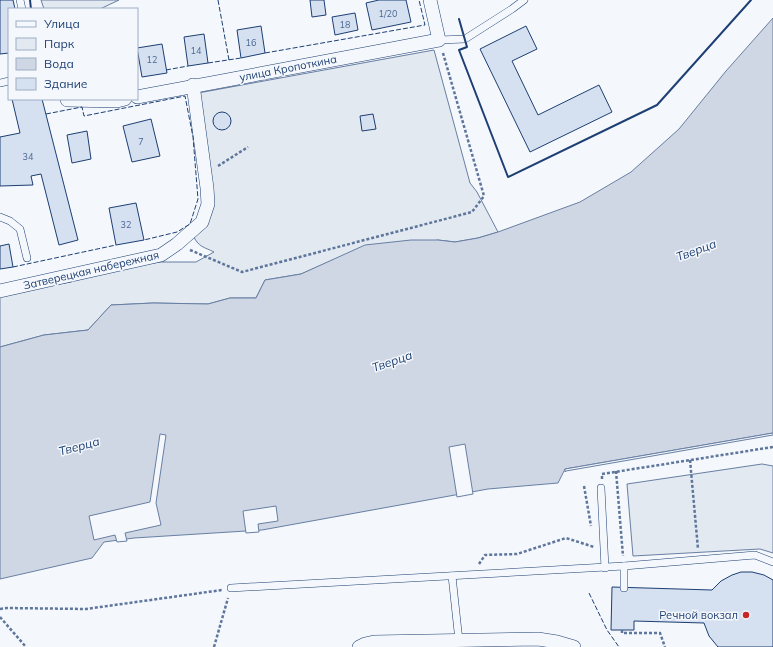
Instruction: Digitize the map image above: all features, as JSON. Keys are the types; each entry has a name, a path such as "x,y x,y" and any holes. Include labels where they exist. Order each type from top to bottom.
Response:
{"street":[{"path":"430,0 439,40"},
{"name":"улица Кропоткина","path":"138,97 193,85 439,40"},
{"name":"Затверецкая набережная","path":"0,291 161,255 177,244 202,222 208,204 193,85"},
{"path":"67,100 121,100"},
{"path":"359,647 374,642 538,638 574,647"}],"lane":[{"path":"439,40 465,39 512,10 524,0"},
{"path":"0,217 10,221 20,229 27,258"},
{"path":"601,488 605,568"},
{"path":"231,588 605,568 755,556 773,562"},
{"path":"624,566 624,588"},
{"path":"452,576 459,641"}],"path":[{"path":"177,244 242,272 472,212 484,196 439,40"},
{"path":"205,173 248,147"},
{"path":"601,488 602,474 773,447"},
{"path":"690,460 699,560"},
{"path":"616,471 624,566"},
{"path":"471,575 485,555 516,554 566,538 595,547"},
{"path":"0,610 7,608 86,609 231,588 214,647"},
{"path":"0,617 26,647"},
{"path":"622,630 622,633 660,633 665,647"}],"green space":[{"path":"41,0 119,0 102,8 44,8"},
{"path":"434,50 470,183 477,192 498,232 478,238 455,242 438,240 333,260 301,274 265,280 256,298 230,298 208,304 153,303 111,305 88,330 44,335 0,347 0,289 27,289 71,282 89,271 161,262 196,262 214,252 199,244 193,235 207,224 198,93"},
{"path":"762,464 773,466 773,553 760,549 633,556 627,484"}],"water":[{"name":"Тверца","path":"773,18 773,433 565,469 558,483 488,489 262,530 134,538 104,542 92,558 0,579 0,347 44,335 88,330 111,305 153,303 208,304 230,298 256,298 265,280 301,274 365,245 411,240 438,240 455,242 478,238 580,202 631,172 679,129 726,71"}],"pier":[{"path":"773,433 773,435 565,472 565,469"},
{"path":"160,434 166,435 156,503 161,525 125,533 127,541 117,542 115,535 94,540 89,516 150,502"},
{"path":"465,444 473,494 457,497 449,447"},
{"path":"276,506 278,521 258,524 259,532 246,533 243,511"}],"building":[{"path":"0,0 13,0 15,8 8,8 8,53 0,54"},
{"path":"310,0 324,0 326,15 312,17"},
{"path":"379,0 406,0 411,22 372,30 366,3"},
{"path":"355,13 358,30 335,35 332,17"},
{"path":"261,26 265,53 241,58 237,30"},
{"path":"526,26 537,49 512,61 538,115 599,85 612,112 530,152 480,49"},
{"path":"204,34 208,63 188,66 184,37"},
{"path":"162,44 167,73 142,77 138,48"},
{"path":"12,100 42,100 78,240 59,245 41,174 31,176 33,185 0,186 0,137 20,133"},
{"path":"218,112 226,112 231,117 229,128 226,130 218,130 213,125 213,117"},
{"path":"373,114 376,129 362,131 360,116"},
{"path":"151,119 160,156 132,162 123,126"},
{"path":"87,131 91,159 72,163 67,135"},
{"path":"136,203 144,240 116,245 109,208"},
{"path":"9,244 13,267 0,269 0,246"},
{"path":"741,572 752,572 764,575 773,580 773,647 718,647 709,636 704,623 634,621 634,630 611,630 612,587 712,590 721,581"}],"fence":[{"path":"218,0 229,60"},
{"path":"265,53 425,25 419,0"},
{"path":"208,63 241,58"},
{"path":"166,70 188,66"},
{"path":"46,114 82,107 84,116 185,96 193,137 198,199 190,224 177,232 144,240"},
{"path":"13,267 116,245"},
{"path":"589,593 607,630 619,647"}],"wall":[{"path":"30,0 31,8"},
{"path":"459,19 467,47 459,50 508,177 657,105 751,0"}],"place":[{"name":"Речной вокзал","path":"746,615"}]}
